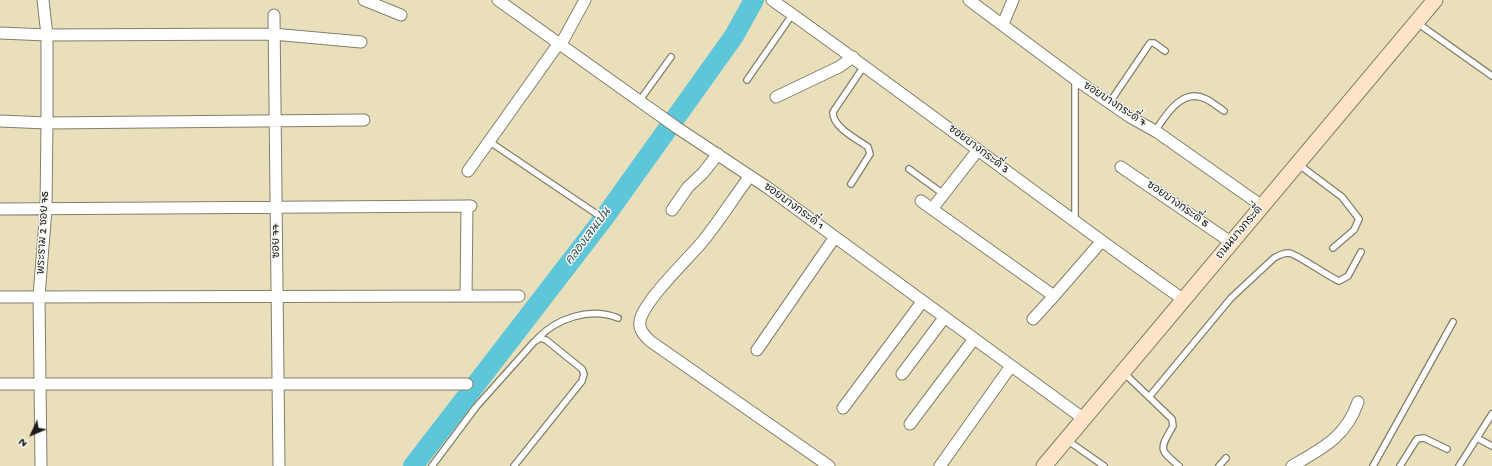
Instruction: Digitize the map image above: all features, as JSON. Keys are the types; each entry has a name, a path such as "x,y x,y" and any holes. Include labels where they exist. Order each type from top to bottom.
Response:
{"street":[{"name":"พระราม 2 ซอย 75","path":"41,466 39,296 46,209 47,123 47,35 43,0"},
{"path":"364,0 401,15"},
{"name":"ซอยบางกระดี่ 1","path":"498,0 670,122 750,176 1084,419"},
{"path":"468,171 560,43 585,0"},
{"name":"ซอยบางกระดี่ 3","path":"772,0 853,57 1076,223 1184,300"},
{"name":"ซอยบางกระดี่ 7","path":"969,0 1075,79 1130,117 1155,131 1262,206"},
{"path":"1003,24 1013,0"},
{"name":"ถนนบางกระดี่","path":"1044,466 1435,0"},
{"name":"ซอย 77","path":"274,15 273,34 276,120 279,466"},
{"path":"0,33 47,35 273,34 361,42"},
{"path":"776,97 839,67 853,57"},
{"path":"0,121 47,123 364,120"},
{"path":"932,209 942,193 978,150"},
{"path":"672,210 688,187 703,173 718,154"},
{"name":"ซอยบางกระดี่ 5","path":"1121,167 1232,243"},
{"path":"750,176 704,240 655,296 641,316 639,327 650,341 829,466"},
{"path":"921,201 1054,296"},
{"path":"0,209 469,206 466,296"},
{"path":"757,350 835,237"},
{"path":"1033,319 1102,242"},
{"path":"0,297 519,296"},
{"path":"843,408 922,302"},
{"path":"902,374 944,318"},
{"path":"910,424 974,339"},
{"path":"940,466 1011,366"},
{"path":"0,384 467,384"},
{"path":"1292,466 1332,442 1353,416 1358,402"}],"lane":[{"path":"747,80 792,15"},
{"path":"1416,22 1492,76"},
{"path":"1110,102 1150,43 1154,43 1165,51"},
{"path":"640,100 671,57"},
{"path":"851,184 870,154 870,151 868,147 837,124 832,117 833,112 864,66"},
{"path":"1075,79 1076,223"},
{"path":"1155,131 1178,102 1186,97 1194,96 1206,99 1224,112"},
{"path":"490,142 598,215"},
{"path":"1298,163 1342,197 1359,219 1354,230 1333,248"},
{"path":"910,168 942,193"},
{"path":"1149,398 1231,298 1274,258 1282,254 1291,253 1331,278 1340,281 1348,276 1362,252"},
{"path":"432,466 476,407 534,342 551,327 582,314 601,313 618,318"},
{"path":"1373,466 1453,322"},
{"path":"514,466 582,381 584,374 582,369 546,340 540,338 534,342"},
{"path":"1123,372 1174,423 1163,444 1163,449 1164,454 1179,466"},
{"path":"1459,466 1492,414"},
{"path":"1400,466 1417,439 1424,438 1447,449"},
{"path":"1477,438 1492,446"},
{"path":"1066,440 1104,466"},
{"path":"1219,466 1226,458"}],"waterway":[{"name":"คลองเลนเปน","path":"413,466 604,218 734,36 754,0"}]}
